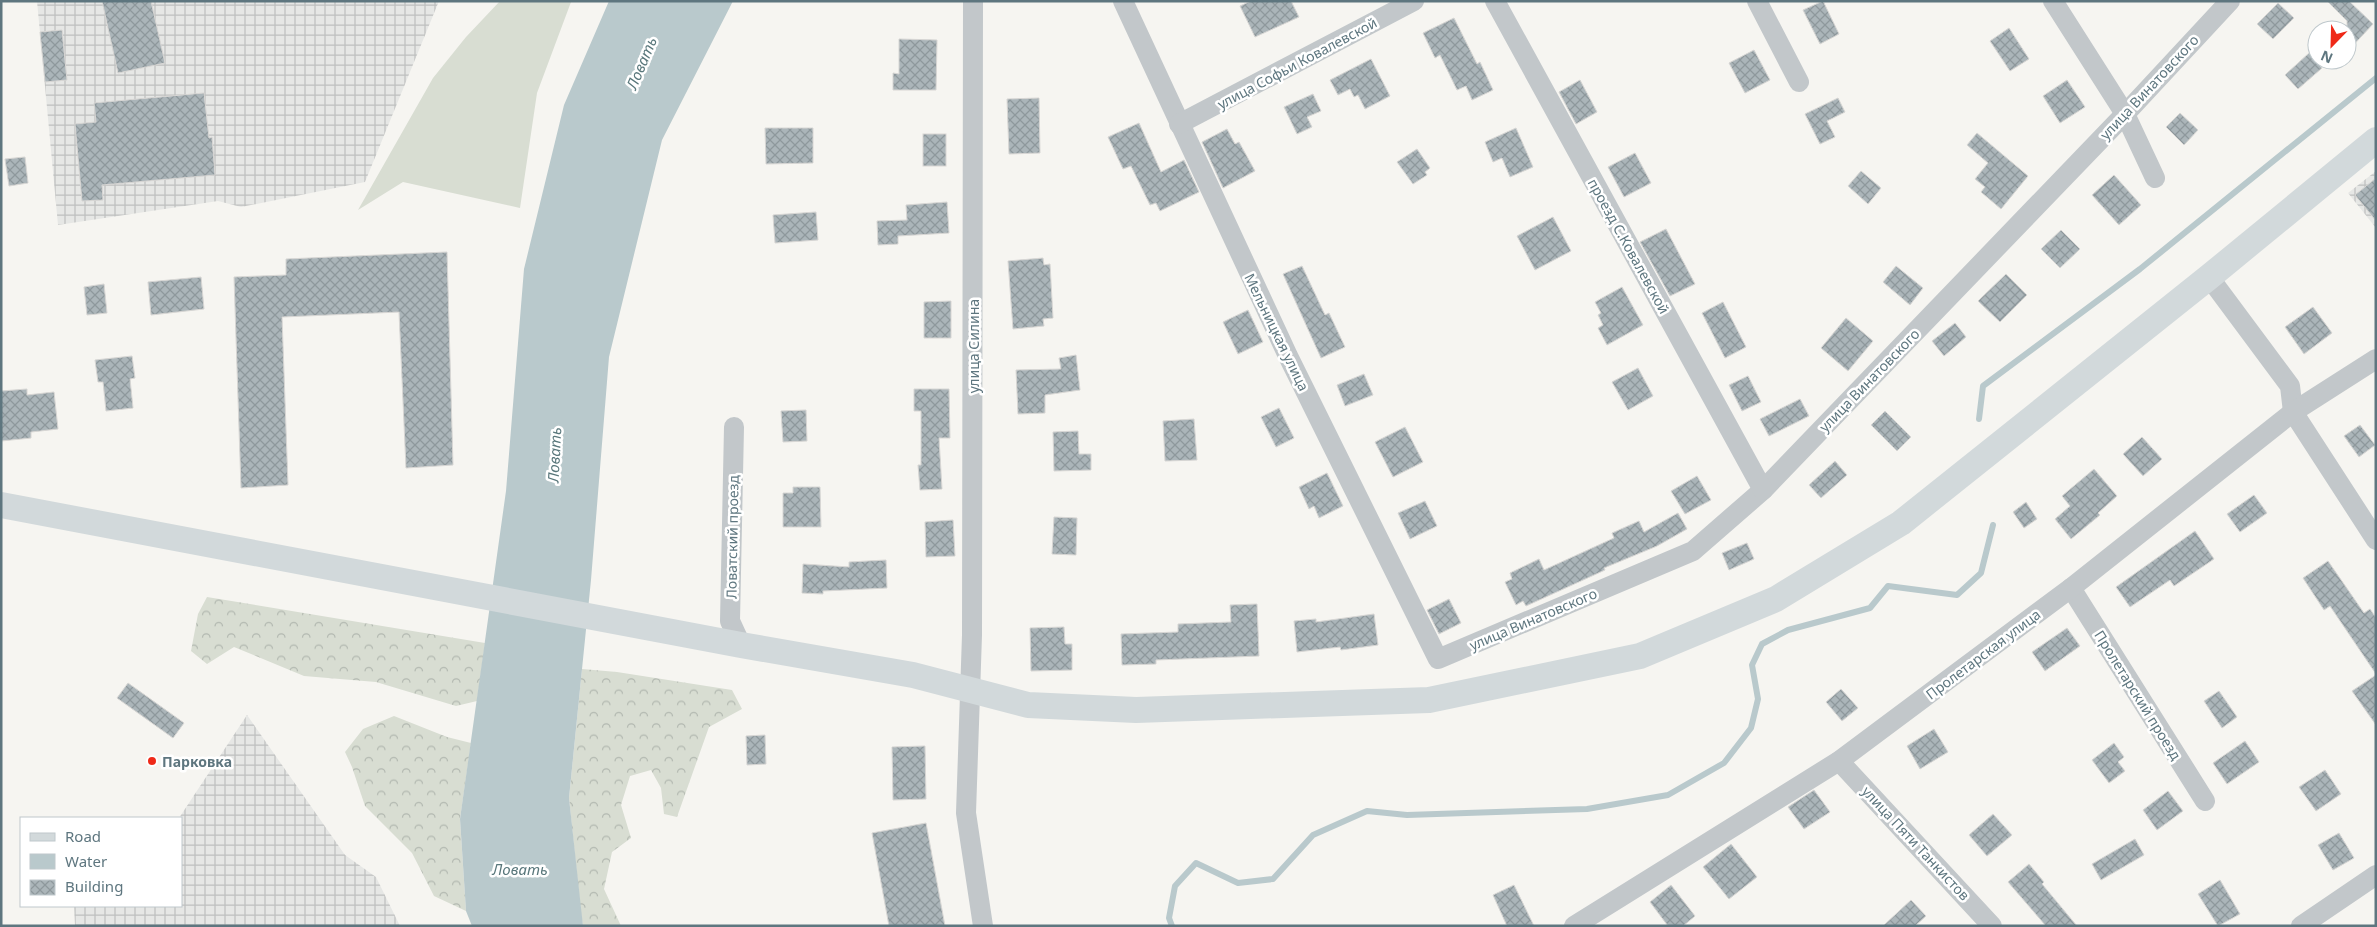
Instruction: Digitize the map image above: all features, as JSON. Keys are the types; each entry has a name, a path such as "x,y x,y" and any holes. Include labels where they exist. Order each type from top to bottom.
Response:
{"main road":[{"path":"1,505 741,645 913,675 1028,705 1136,710 1429,700 1640,656 1776,598 1901,523 2376,140"}],"street":[{"name":"улица Силина","path":"973,1 972,636 966,813 983,926"},
{"name":"Мельницкая улица","path":"1123,1 1288,356 1438,659"},
{"name":"улица Софьи Ковалевской","path":"1179,124 1414,1"},
{"name":"проезд С.Ковалевской","path":"1495,1 1763,490"},
{"path":"1757,1 1799,82"},
{"path":"2053,1 2125,114 2155,178"},
{"name":"улица Винатовского","path":"1438,659 1693,551 1763,490 2125,114 2230,1"},
{"path":"2208,277 2290,386 2294,412 2376,540"},
{"name":"Пролетарская улица","path":"1574,926 1839,761 2071,588 2294,412 2376,359"},
{"name":"Ловатский проезд","path":"734,427 730,621 741,645"},
{"name":"Пролетарский проезд","path":"2071,588 2205,801"},
{"name":"улица Пяти Танкистов","path":"1839,761 1992,926"},
{"path":"2301,926 2376,875"}],"shaded area":[{"path":"37,1 439,1 365,182 241,207 218,201 58,225"},
{"path":"2376,171 2376,228 2348,193"},
{"path":"247,715 345,855 376,877 400,926 75,926 74,907 182,907 182,817 180,817"}],"green space":[{"path":"500,1 571,2 537,93 520,208 403,182 358,210 433,78 466,37"},
{"path":"207,597 485,643 477,701 456,706 376,682 304,676 234,647 207,664 191,651 198,614"},
{"path":"582,669 617,672 732,690 742,709 709,727 677,817 664,814 661,788 651,770 630,776 621,805 631,838 612,852 604,889 621,926 583,926 581,914 569,798"},
{"path":"394,716 447,737 471,743 460,819 466,911 434,896 412,853 365,806 345,752 363,729"}],"water":[{"name":"Ловать","path":"609,1 733,1 662,140 609,357 591,580 569,798 583,926 472,926 466,911 460,819 506,491 524,269 564,105"}],"building":[{"path":"102,1 151,1 165,63 118,73"},
{"path":"1251,1 1291,1 1299,17 1255,37 1240,6"},
{"path":"1823,1 1839,34 1820,44 1803,10"},
{"path":"2327,1 2349,1 2373,24 2357,41 2357,20 2346,20"},
{"path":"2278,3 2294,18 2273,39 2257,24"},
{"path":"1454,18 1477,64 1480,62 1493,90 1472,100 1466,86 1457,90 1440,55 1435,58 1423,33"},
{"path":"2009,28 2029,59 2010,71 1990,41"},
{"path":"62,30 67,80 45,82 40,32"},
{"path":"899,39 937,40 936,90 893,90 893,73 899,74"},
{"path":"1754,50 1770,80 1745,93 1729,63"},
{"path":"2307,55 2307,70 2320,70 2298,89 2285,75"},
{"path":"1371,59 1390,96 1365,109 1358,95 1354,97 1350,89 1338,95 1330,80"},
{"path":"1580,80 1597,112 1576,124 1559,92"},
{"path":"2067,80 2085,107 2060,123 2043,96"},
{"path":"204,93 209,138 212,137 215,175 102,185 103,200 82,201 75,124 96,122 94,103"},
{"path":"1313,94 1321,111 1307,117 1312,127 1297,134 1284,107"},
{"path":"1039,98 1040,153 1009,154 1007,99"},
{"path":"1838,98 1845,112 1827,121 1835,137 1820,144 1805,114"},
{"path":"2180,113 2198,130 2184,145 2166,127"},
{"path":"1139,123 1161,172 1184,160 1199,192 1160,211 1156,203 1150,205 1131,166 1123,169 1108,137"},
{"path":"765,128 813,128 813,163 766,164"},
{"path":"1516,128 1533,167 1510,177 1502,158 1493,162 1485,142"},
{"path":"1227,129 1235,144 1239,142 1255,171 1223,188 1202,142"},
{"path":"1977,133 2028,176 2001,209 1981,192 1985,187 1975,179 1988,163 1967,145"},
{"path":"923,134 946,134 946,166 923,166"},
{"path":"1417,149 1430,168 1425,172 1427,175 1413,184 1397,162"},
{"path":"1635,153 1651,183 1624,197 1608,167"},
{"path":"25,157 28,183 9,186 5,159"},
{"path":"1861,171 1881,188 1868,204 1848,186"},
{"path":"2114,175 2141,205 2119,225 2092,195"},
{"path":"2376,178 2376,221 2355,195"},
{"path":"947,202 949,233 898,236 898,244 878,245 877,221 907,220 906,205"},
{"path":"816,212 818,240 775,243 773,215"},
{"path":"1553,217 1571,251 1535,270 1517,236"},
{"path":"1666,229 1695,284 1670,296 1640,242"},
{"path":"2061,230 2080,249 2060,268 2041,249"},
{"path":"447,252 453,465 406,468 399,312 282,317 288,485 241,488 234,277 286,275 286,259"},
{"path":"1043,258 1044,265 1050,264 1053,318 1043,319 1044,326 1013,329 1008,261"},
{"path":"1302,266 1325,315 1329,313 1345,347 1321,358 1283,274"},
{"path":"1896,266 1923,288 1910,305 1883,282"},
{"path":"2006,274 2027,295 2000,322 1978,301"},
{"path":"201,277 204,309 151,315 148,282"},
{"path":"104,284 107,313 87,315 84,287"},
{"path":"1622,287 1643,325 1607,345 1598,328 1603,325 1598,315 1601,313 1595,302"},
{"path":"951,301 951,338 924,338 924,302"},
{"path":"1723,302 1746,347 1725,358 1702,313"},
{"path":"2313,307 2332,333 2304,354 2285,327"},
{"path":"1248,310 1263,342 1238,354 1223,322"},
{"path":"1846,318 1873,341 1848,371 1821,348"},
{"path":"1955,323 1966,337 1944,356 1932,341"},
{"path":"1076,355 1080,390 1045,395 1045,413 1018,414 1016,370 1061,369 1059,358"},
{"path":"132,356 135,378 130,379 133,408 106,411 103,382 98,382 95,360"},
{"path":"1638,368 1653,396 1628,410 1612,382"},
{"path":"1364,374 1373,395 1345,406 1337,385"},
{"path":"1748,376 1761,402 1742,411 1729,385"},
{"path":"27,389 27,395 54,392 58,429 31,432 31,438 1,441 1,391"},
{"path":"914,389 949,389 950,438 939,438 942,489 920,490 918,465 921,465 921,411 914,411"},
{"path":"1800,399 1809,416 1769,436 1760,419"},
{"path":"1279,408 1294,438 1276,447 1261,417"},
{"path":"806,410 807,441 783,442 781,411"},
{"path":"1885,411 1911,437 1897,451 1871,425"},
{"path":"1194,419 1197,460 1165,461 1163,421"},
{"path":"2360,425 2375,445 2359,457 2344,436"},
{"path":"1405,427 1423,462 1393,477 1375,442"},
{"path":"1078,431 1079,454 1091,454 1091,470 1054,471 1053,432"},
{"path":"2142,437 2162,459 2143,476 2123,454"},
{"path":"1835,461 1847,475 1821,498 1809,485"},
{"path":"2094,469 2117,496 2098,513 2100,515 2071,539 2055,519 2070,506 2062,496"},
{"path":"1327,473 1343,506 1319,518 1314,506 1309,509 1299,487"},
{"path":"1697,476 1711,500 1685,514 1671,491"},
{"path":"793,487 820,487 821,527 783,527 783,493 793,493"},
{"path":"2254,495 2267,513 2240,532 2227,514"},
{"path":"1425,501 1437,526 1410,539 1398,513"},
{"path":"2026,502 2037,519 2024,528 2013,512"},
{"path":"1678,513 1687,529 1657,546 1604,568 1605,570 1526,606 1523,601 1516,605 1505,582 1512,579 1510,573 1539,559 1544,570 1614,538 1612,533 1639,521 1644,532"},
{"path":"1054,517 1077,518 1076,555 1052,554"},
{"path":"953,520 955,556 926,557 925,522"},
{"path":"2195,531 2214,559 2174,586 2170,580 2130,607 2116,587"},
{"path":"1747,543 1754,559 1729,570 1722,553"},
{"path":"886,560 887,588 823,591 823,594 802,593 803,564 849,567 849,562"},
{"path":"2328,561 2364,613 2370,609 2376,618 2376,674 2330,606 2324,610 2303,578"},
{"path":"1449,599 1461,623 1439,634 1427,610"},
{"path":"1257,604 1259,656 1156,660 1156,664 1122,665 1121,634 1178,632 1178,624 1231,622 1230,605"},
{"path":"1374,614 1378,645 1341,650 1340,647 1297,652 1294,621 1316,619 1316,622"},
{"path":"1064,627 1065,644 1072,644 1072,670 1031,671 1030,628"},
{"path":"2067,628 2080,646 2045,671 2032,652"},
{"path":"2376,675 2376,725 2352,691"},
{"path":"128,683 184,723 173,738 117,698"},
{"path":"1841,689 1858,708 1842,721 1826,702"},
{"path":"2219,691 2237,717 2222,728 2204,701"},
{"path":"1934,729 1948,752 1920,769 1907,746"},
{"path":"765,735 766,764 747,765 746,736"},
{"path":"2245,741 2259,762 2227,784 2213,763"},
{"path":"2114,743 2124,757 2118,762 2125,771 2109,783 2092,760"},
{"path":"925,746 926,799 893,800 892,747"},
{"path":"2325,770 2341,794 2316,811 2299,787"},
{"path":"1814,790 1830,812 1804,829 1788,807"},
{"path":"2168,791 2183,811 2157,830 2143,810"},
{"path":"1993,814 2012,835 1987,856 1969,835"},
{"path":"926,823 945,926 889,926 872,833"},
{"path":"2339,833 2354,858 2333,870 2318,845"},
{"path":"2135,839 2144,855 2101,880 2092,864"},
{"path":"1731,844 1757,877 1729,899 1703,867"},
{"path":"2029,864 2044,882 2042,884 2077,926 2046,926 2008,882"},
{"path":"2220,880 2240,914 2218,926 2198,894"},
{"path":"1514,885 1534,926 1507,926 1493,895"},
{"path":"1671,885 1695,916 1683,926 1668,926 1650,902"},
{"path":"1911,900 1926,916 1915,926 1883,926"}],"waterway":[{"path":"1979,419 1983,386 2140,269 2376,78"},
{"path":"1172,926 1169,918 1175,886 1196,863 1238,883 1273,879 1313,835 1367,811 1407,815 1587,809 1668,795 1724,763 1751,728 1758,699 1752,665 1762,644 1788,630 1870,608 1888,586 1957,595 1981,573 1993,525"}],"place":[{"name":"Парковка","path":"152,761"}]}
